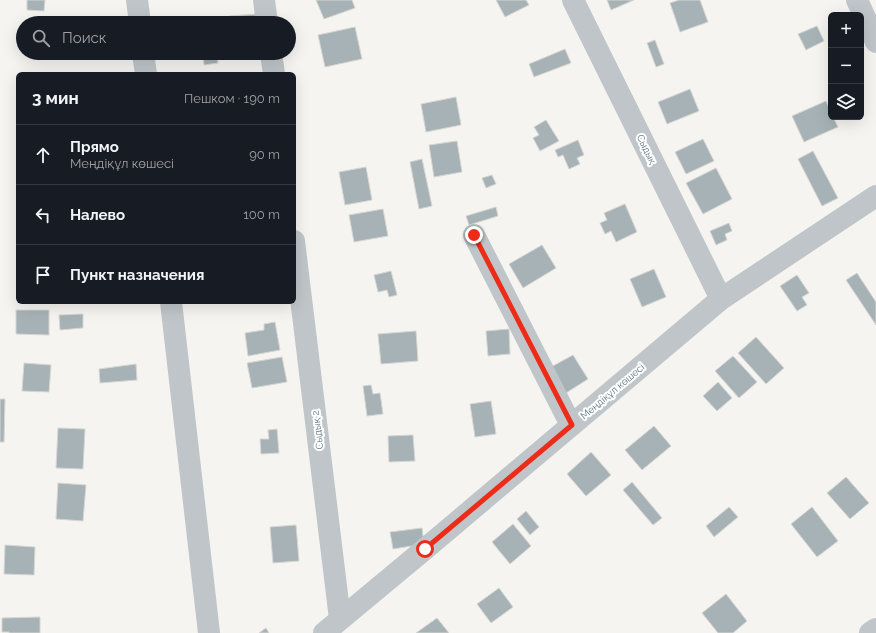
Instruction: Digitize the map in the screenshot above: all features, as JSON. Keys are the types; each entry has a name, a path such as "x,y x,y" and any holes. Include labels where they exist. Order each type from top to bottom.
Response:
{"street":[{"path":"137,0 139,16"},
{"path":"264,0 266,16"},
{"name":"Сыдық","path":"572,0 721,299"},
{"path":"857,0 876,42"},
{"path":"144,60 146,72"},
{"path":"272,60 274,72"},
{"name":"Меңдіқұл көшесі","path":"324,633 721,299 876,196"},
{"path":"474,235 572,425"},
{"name":"Сыдық 2","path":"296,257 340,619"},
{"path":"171,304 208,633"},
{"path":"870,633 876,628"}],"building":[{"path":"27,0 45,0 44,11 27,10"},
{"path":"316,0 352,0 355,8 324,19"},
{"path":"496,0 526,0 529,5 505,17"},
{"path":"607,0 634,0 611,10"},
{"path":"679,0 700,0 708,22 680,32 670,3"},
{"path":"259,14 259,16 229,16"},
{"path":"817,26 824,41 806,50 798,34"},
{"path":"355,27 362,59 325,67 318,35"},
{"path":"655,40 664,64 656,67 647,43"},
{"path":"565,49 571,63 534,77 529,64"},
{"path":"204,60 218,60 218,63 204,65"},
{"path":"690,89 699,111 667,124 658,102"},
{"path":"456,97 461,125 426,132 421,104"},
{"path":"826,101 828,105 828,120 834,120 838,127 804,142 792,116"},
{"path":"546,120 559,141 540,151 533,138 539,135 534,127"},
{"path":"703,139 714,161 686,174 675,152"},
{"path":"578,140 584,155 577,158 580,164 569,169 563,155 558,157 555,150"},
{"path":"457,141 462,172 434,177 429,145"},
{"path":"813,151 838,198 822,206 798,159"},
{"path":"422,159 432,206 419,209 410,162"},
{"path":"366,167 372,200 345,205 339,172"},
{"path":"716,168 732,199 703,214 686,183"},
{"path":"492,175 496,184 486,188 482,178"},
{"path":"625,204 637,232 616,242 611,231 605,234 600,223 607,220 604,213"},
{"path":"496,207 498,216 469,225 466,216"},
{"path":"383,209 388,236 354,242 349,215"},
{"path":"729,223 732,231 725,234 727,240 716,245 710,231"},
{"path":"542,245 556,268 523,288 509,264"},
{"path":"654,269 666,297 642,307 630,279"},
{"path":"391,271 397,295 389,297 387,290 378,292 374,275"},
{"path":"857,273 876,302 876,325 846,280"},
{"path":"797,275 809,293 802,297 807,305 797,311 780,286"},
{"path":"16,310 49,310 49,335 16,334"},
{"path":"83,314 83,328 60,330 59,315"},
{"path":"275,322 280,350 248,356 245,333 264,330 264,324"},
{"path":"509,329 510,354 488,356 486,331"},
{"path":"416,331 418,361 381,364 378,334"},
{"path":"756,337 784,368 766,384 738,353"},
{"path":"573,355 588,379 566,393 551,367"},
{"path":"733,356 757,382 739,398 715,371"},
{"path":"282,357 287,382 252,388 247,363"},
{"path":"24,363 51,365 49,392 22,391"},
{"path":"136,364 137,380 100,383 99,369"},
{"path":"718,382 732,398 717,411 703,396"},
{"path":"371,385 373,394 380,393 383,414 367,416 363,386"},
{"path":"0,399 5,399 4,442 0,442"},
{"path":"491,401 496,434 475,437 470,404"},
{"path":"654,426 671,446 642,470 625,450"},
{"path":"58,428 85,429 83,469 56,468"},
{"path":"277,429 279,453 261,454 260,439 269,439 268,430"},
{"path":"413,435 415,461 389,462 388,436"},
{"path":"591,452 611,475 586,496 567,474"},
{"path":"846,477 869,503 850,519 827,493"},
{"path":"632,482 662,518 653,525 623,490"},
{"path":"58,483 86,485 83,521 56,519"},
{"path":"729,507 738,517 714,537 706,526"},
{"path":"812,507 838,541 817,557 791,524"},
{"path":"526,511 539,527 530,535 517,519"},
{"path":"513,524 531,546 510,564 492,542"},
{"path":"296,525 299,561 273,563 270,527"},
{"path":"422,528 424,544 393,549 390,532"},
{"path":"5,545 35,547 34,575 4,574"},
{"path":"499,588 513,607 491,623 477,604"},
{"path":"726,594 747,621 733,633 718,633 702,613"},
{"path":"40,617 40,633 2,632 2,618"},
{"path":"437,618 449,633 416,633"},
{"path":"266,628 269,633 259,633"}],"route":[{"path":"425,549 572,425 474,235"}]}
